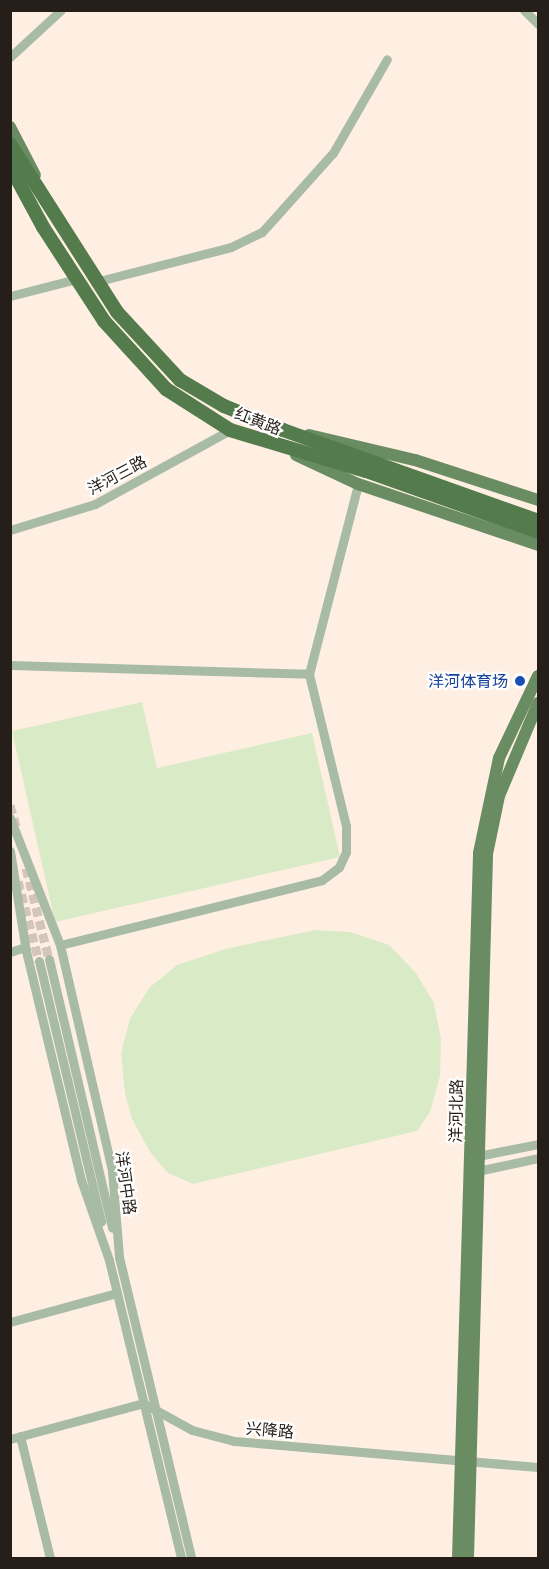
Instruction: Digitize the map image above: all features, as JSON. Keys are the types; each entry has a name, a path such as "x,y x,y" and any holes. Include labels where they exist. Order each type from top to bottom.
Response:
{"highway":[{"path":"10,144 14,165"},
{"name":"红黄路","path":"14,165 56,220 95,282 136,335 180,380 224,406 538,532"},
{"name":"红黄路","path":"14,165 43,227 104,321 166,389 230,430 284,449 368,465 538,520"}],"main road":[{"path":"10,127 56,220"},
{"path":"10,180 43,227"},
{"path":"283,430 415,460 538,500"},
{"path":"284,449 358,484 538,545"},
{"path":"472,521 538,552"},
{"name":"洋河北路","path":"458,1558 466,1462 476,1172 480,843 499,758 538,676"},
{"name":"洋河北路","path":"476,1156 487,854 499,796 538,703"},
{"name":"洋河北路","path":"466,1462 468,1558"}],"street":[{"path":"10,57 61,10"},
{"path":"524,10 538,24"},
{"path":"95,282 231,247 262,232 333,153 387,59"},
{"path":"10,296 76,279"},
{"name":"洋河三路","path":"10,530 95,504 230,430"},
{"path":"60,945 322,880 339,867 346,852 345,826 309,674 358,484"},
{"path":"10,665 309,674"},
{"name":"洋河中路","path":"10,819 60,945 112,1171 119,1257 191,1558"},
{"path":"10,850 25,946 81,1180 109,1260"},
{"path":"10,952 25,946"},
{"path":"49,959 119,1257"},
{"path":"39,961 181,1558"},
{"path":"476,1156 538,1144"},
{"path":"476,1172 538,1158"},
{"path":"10,1322 117,1293"},
{"path":"50,1558 15,1437 143,1404"},
{"name":"兴降路","path":"143,1404 192,1430 234,1441 538,1467"}],"green space":[{"path":"142,702 157,768 312,733 340,857 55,922 12,731"},
{"path":"316,930 350,932 389,945 416,973 434,1003 441,1040 440,1076 430,1112 417,1131 193,1184 168,1173 150,1152 132,1119 125,1093 121,1053 130,1019 149,988 177,965 229,948"}],"tunnel":[{"path":"10,805 16,826"},
{"path":"26,868 49,959"},
{"path":"18,881 39,961"}],"place":[{"name":"洋河体育场","path":"520,681"}]}
